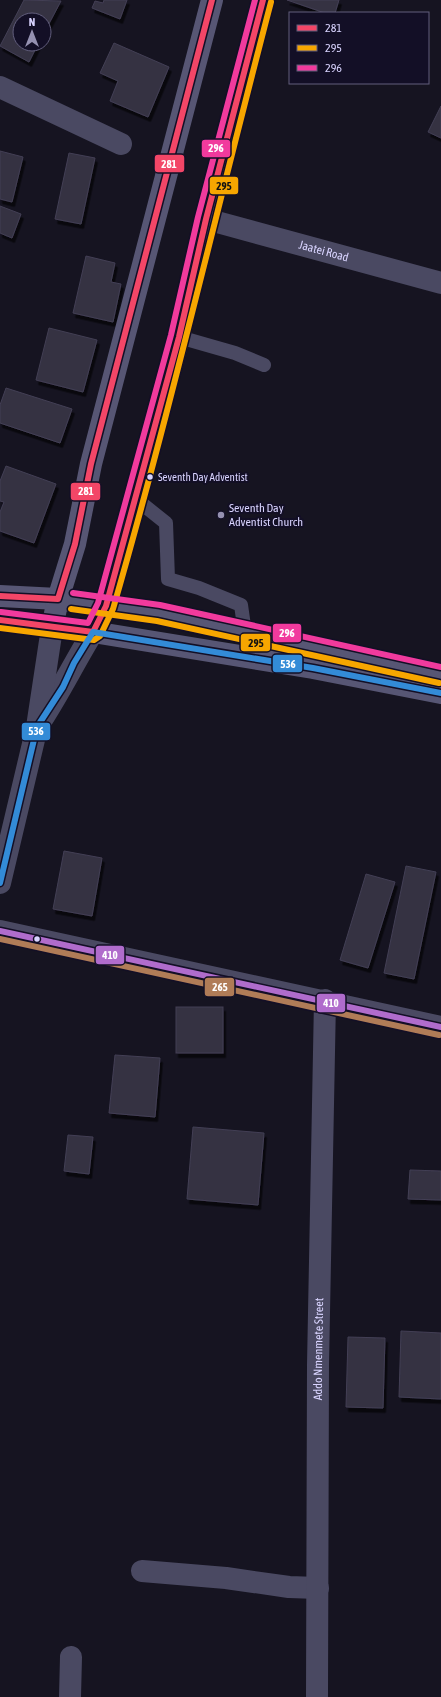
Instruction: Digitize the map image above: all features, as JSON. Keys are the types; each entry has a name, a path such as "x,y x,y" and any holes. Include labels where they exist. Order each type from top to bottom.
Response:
{"main road":[{"path":"52,628 58,599 75,544 91,464 212,0"},
{"path":"93,632 106,606 136,499 179,337 206,219 263,0"},
{"path":"0,596 58,599 158,613 441,675"},
{"path":"0,620 52,628 93,632 313,668 441,693"}],"street":[{"path":"0,87 121,144"},
{"name":"Jaatei Road","path":"206,219 441,283"},
{"path":"0,883 37,727 52,628"},
{"path":"37,727 63,687 74,663 93,632"},
{"path":"0,931 325,1000 441,1027"},
{"name":"Addo Nmenmete Street","path":"317,1697 318,1365 325,1000"},
{"path":"142,1571 226,1578 289,1587 318,1588"},
{"path":"70,1697 71,1657"}],"lane":[{"path":"179,337 235,353 264,365"},
{"path":"136,499 166,523 168,579 199,588 240,606 245,633"}],"building":[{"path":"24,0 61,1 52,18 52,12 18,12"},
{"path":"104,0 127,0 120,19 92,8 95,1 103,3"},
{"path":"287,0 339,0 335,12 322,12"},
{"path":"12,23 12,52 34,52 29,62 0,46"},
{"path":"114,43 169,67 148,117 110,101 118,81 100,73"},
{"path":"441,106 441,138 428,132"},
{"path":"0,151 23,157 12,202 0,199"},
{"path":"69,153 95,158 81,224 55,219"},
{"path":"0,206 21,214 12,238 0,233"},
{"path":"86,256 115,263 111,282 121,284 113,322 73,313"},
{"path":"49,328 97,340 83,392 36,380"},
{"path":"6,388 72,409 60,443 0,423 0,405"},
{"path":"6,466 56,484 34,543 0,531 0,512 4,502 0,501 0,481"},
{"path":"64,851 102,858 92,916 53,909"},
{"path":"406,866 436,872 414,979 384,973"},
{"path":"366,874 395,882 368,968 340,960"},
{"path":"176,1007 223,1007 223,1053 176,1053"},
{"path":"115,1055 160,1058 155,1117 109,1113"},
{"path":"193,1127 264,1133 258,1205 187,1199"},
{"path":"68,1135 93,1137 89,1174 64,1171"},
{"path":"410,1170 441,1171 441,1200 408,1199"},
{"path":"401,1331 441,1333 441,1399 399,1397"},
{"path":"348,1337 385,1338 383,1408 346,1407"}],"transit line":[{"name":"281","path":"0,596 58,599 75,544 91,464 212,0"},
{"name":"296","path":"1,612 88,623 98,603 171,335 198,217 255,0"},
{"name":"281","path":"0,620 93,632 106,606 179,337 206,219 263,0"},
{"name":"295","path":"0,628 94,640 100,636 113,609 175,382 271,2"},
{"name":"296","path":"73,593 160,605 441,667"},
{"name":"295","path":"71,609 157,621 439,683"},
{"name":"536","path":"0,883 37,727 63,687 74,663 93,632 313,668 441,693"},
{"name":"410","path":"0,931 441,1027"},
{"name":"265","path":"0,939 439,1035"}],"place":[{"name":"Seventh Day Adventist","path":"150,477"},
{"name":"Seventh Day Adventist Church","path":"221,515"}]}
